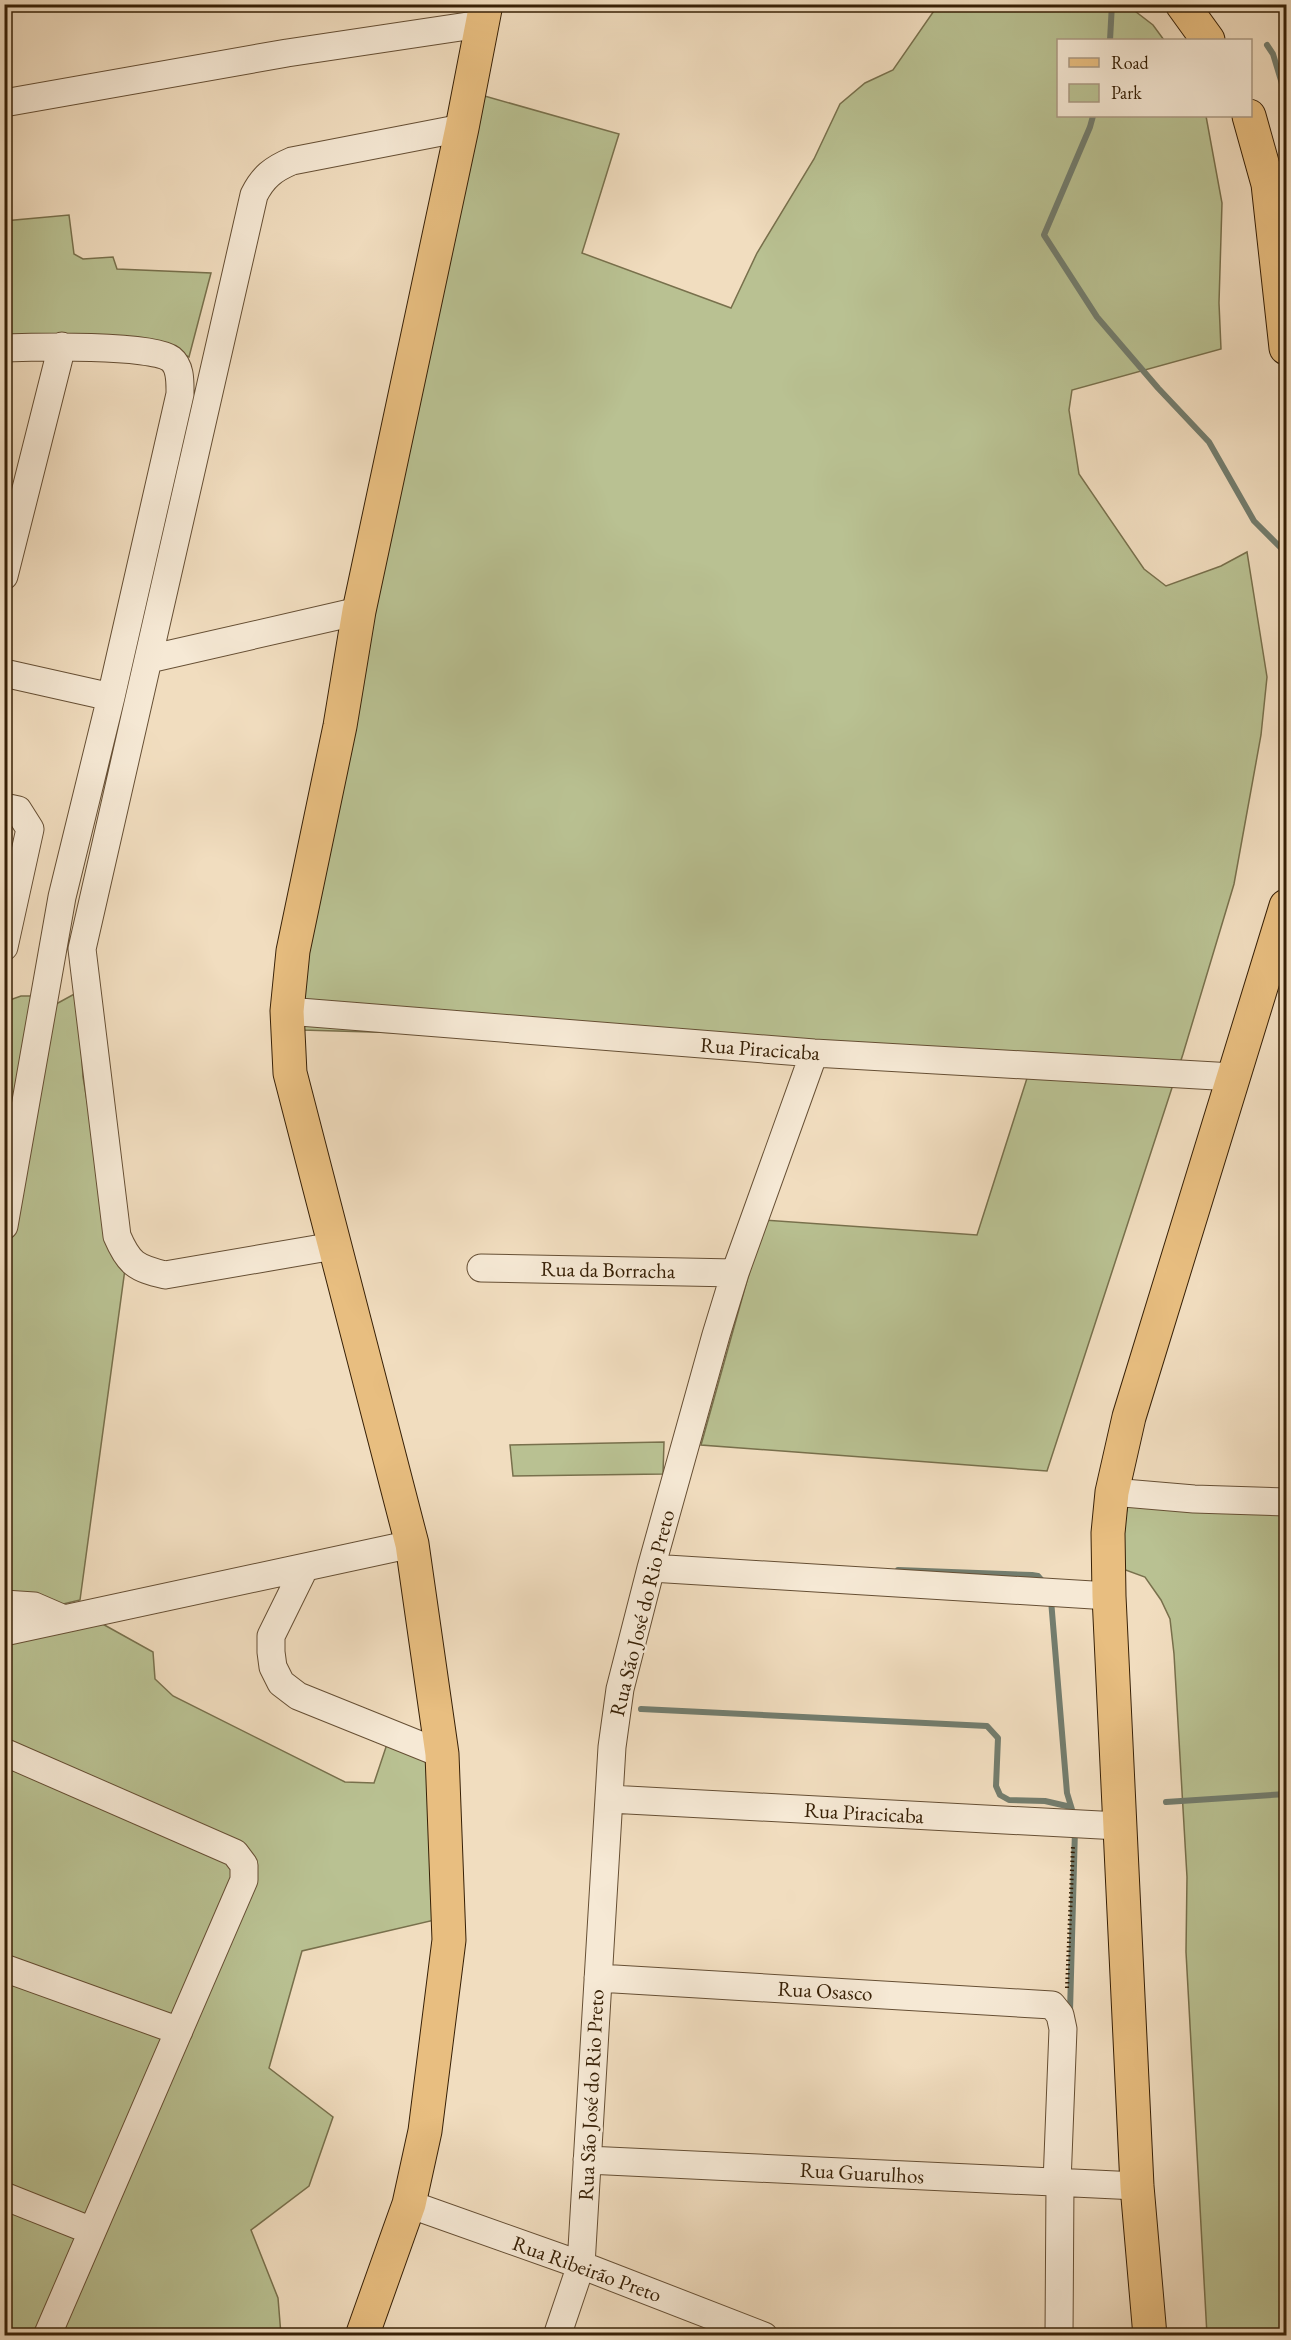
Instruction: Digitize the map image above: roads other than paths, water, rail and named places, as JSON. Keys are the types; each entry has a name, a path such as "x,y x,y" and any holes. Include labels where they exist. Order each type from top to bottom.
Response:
{"main road":[{"path":"1182,4 1207,39"},
{"path":"362,2336 409,2205 425,2131 449,1940 442,1754 412,1544 290,1073 287,1011 293,951 340,726 359,611 462,128 484,14"},
{"path":"1249,117 1268,184 1287,348"},
{"path":"1150,2336 1137,2186 1119,1826 1108,1533 1112,1492 1129,1418 1287,906"}],"street":[{"path":"4,103 287,53 484,14"},
{"path":"82,949 254,195 262,179 273,169 292,161 462,128"},
{"path":"4,576 62,345"},
{"path":"4,348 62,345 152,353 170,357 177,367 180,394 111,697 62,897 10,1154 4,1226"},
{"path":"150,659 359,611"},
{"path":"4,673 111,697"},
{"path":"4,807 18,810 30,829 5,942"},
{"path":"62,897 82,949 117,1236 125,1256 142,1270 165,1275 334,1246"},
{"name":"Rua Piracicaba","path":"287,1011 814,1053 1233,1077"},
{"name":"Rua São José do Rio Preto","path":"557,2336 580,2265 612,1748 620,1689 651,1568 735,1273 814,1053"},
{"name":"Rua da Borracha","path":"481,1268 735,1273"},
{"path":"1112,1492 1194,1499 1287,1502"},
{"path":"4,1632 412,1544"},
{"path":"651,1568 1109,1596"},
{"path":"304,1569 271,1636 273,1667 281,1683 298,1696 442,1754"},
{"path":"4,1604 34,1606 64,1619"},
{"path":"4,1752 235,1853 244,1865 244,1880 47,2336"},
{"name":"Rua Piracicaba","path":"609,1799 1119,1826"},
{"path":"4,1968 179,2031"},
{"name":"Rua Osasco","path":"598,1978 1052,2005 1060,2015 1063,2029 1058,2183"},
{"name":"Rua Guarulhos","path":"587,2160 1137,2186"},
{"path":"1058,2183 1059,2336"},
{"path":"4,2196 92,2230"},
{"name":"Rua Ribeirão Preto","path":"409,2205 580,2265 764,2336"}],"waterway":[{"path":"1110,39 1112,4"},
{"path":"1267,45 1273,54 1286,97"},
{"path":"1093,117 1044,235 1097,317 1158,388 1209,442 1254,521 1286,553"},
{"path":"898,1570 1032,1575 1038,1576 1044,1583"},
{"path":"1051,1600 1067,1793 1074,1816"},
{"path":"641,1709 987,1726 998,1738 996,1786 1000,1795 1009,1800 1045,1801 1071,1807"},
{"path":"1166,1802 1286,1794"},
{"path":"1070,2011 1075,1829"}]}
